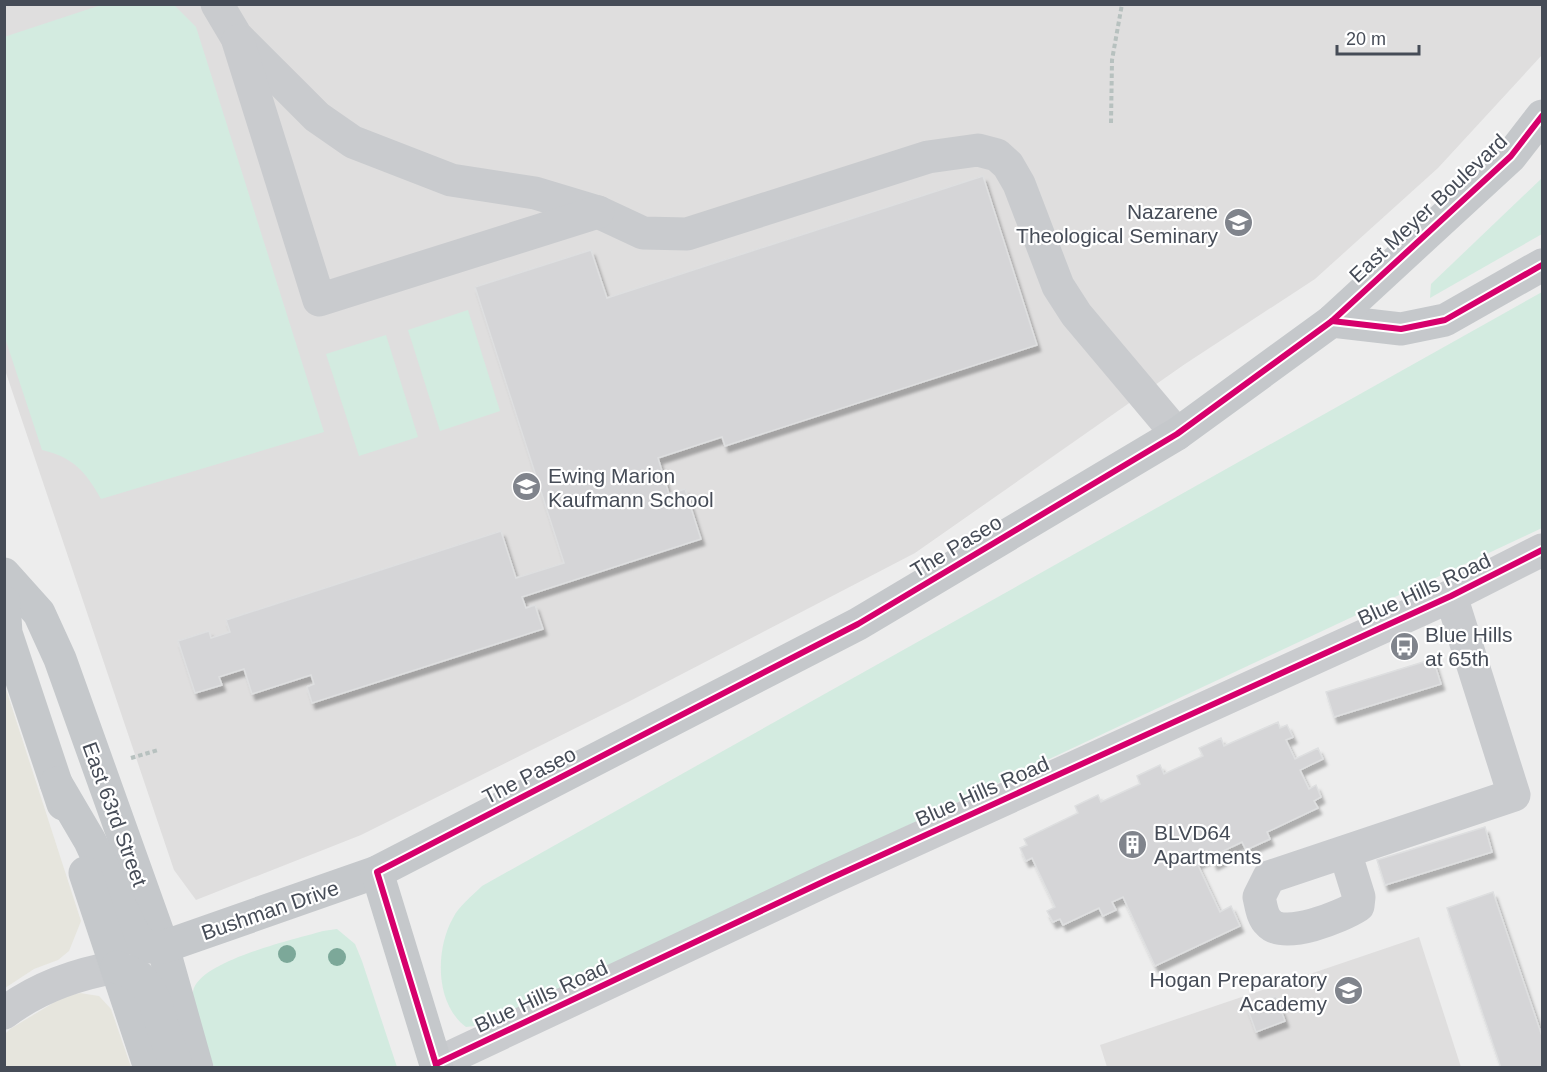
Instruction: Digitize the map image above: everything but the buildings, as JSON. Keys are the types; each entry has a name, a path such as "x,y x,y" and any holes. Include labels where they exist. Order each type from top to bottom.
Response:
{"main road":[{"name":"East Meyer Boulevard","path":"1332,321 1511,156 1542,116"},
{"path":"1332,321 1401,329 1445,320 1542,265"},
{"name":"The Paseo","path":"377,872 858,624 1177,434 1332,321"},
{"name":"East 63rd Street","path":"4,574 39,612 60,659 163,947 197,1068"},
{"path":"4,602 6,633 150,1068"},
{"path":"56,783 90,841 135,937 146,947 163,947"},
{"path":"377,872 436,1066"},
{"name":"Bushman Drive","path":"163,947 377,872"},
{"path":"117,967 138,976 153,998 168,1048 179,1068"}],"street":[{"path":"217,4 236,36 319,300 598,212"},
{"path":"236,36 317,117 353,142 451,180 535,193 598,212 643,233 687,234 928,156 978,150 997,154 1008,165 1018,184 1058,286 1076,314 1177,434"},
{"name":"Blue Hills Road","path":"436,1066 830,879 1451,596 1542,550"},
{"path":"1345,852 1514,795 1451,596"},
{"path":"4,1013 53,984 84,972 117,967"}],"path":[{"path":"1111,123 1112,60 1122,4"},
{"path":"131,758 158,750"}],"shaded area":[{"name":"Ewing Marion Kaufmann School","path":"1542,4 1542,55 1438,168 1315,279 1185,364 915,553 628,702 361,835 196,900 174,870 5,370 4,5"},
{"path":"4,683 81,921 69,951 58,960 34,969 5,988"},
{"name":"Hogan Preparatory Academy","path":"1419,937 1461,1067 1107,1067 1100,1045"},
{"path":"80,993 99,996 111,1009 131,1067 5,1067 4,1035 10,1029 63,997"}],"green space":[{"path":"104,4 174,5 196,27 324,432 101,499 78,467 62,457 42,450 5,338 4,37"},
{"path":"1542,178 1542,234 1430,298 1431,284"},
{"path":"1542,292 1542,528 482,1025 466,1027 448,1005 441,976 443,945 447,931 462,905 482,886"},
{"path":"468,310 500,411 440,431 408,330"},
{"path":"386,335 418,437 359,456 326,354"},
{"path":"337,929 355,944 397,1067 214,1067 194,1011 193,992 199,981 211,971 249,953"}],"cycle path":[{"path":"437,1068 377,872 858,624 1177,434 1332,321 1511,156 1542,116"},
{"path":"1332,321 1401,329 1445,320 1542,265"},
{"path":"436,1064 829,879 1451,596 1542,550"}],"place":[{"name":"Nazarene Theological Seminary","path":"1239,223"},
{"name":"Ewing Marion Kaufmann School","path":"527,487"},
{"name":"Blue Hills at 65th","path":"1404,646"},
{"name":"BLVD64 Apartments","path":"1133,844"},
{"name":"Hogan Preparatory Academy","path":"1348,991"}]}
